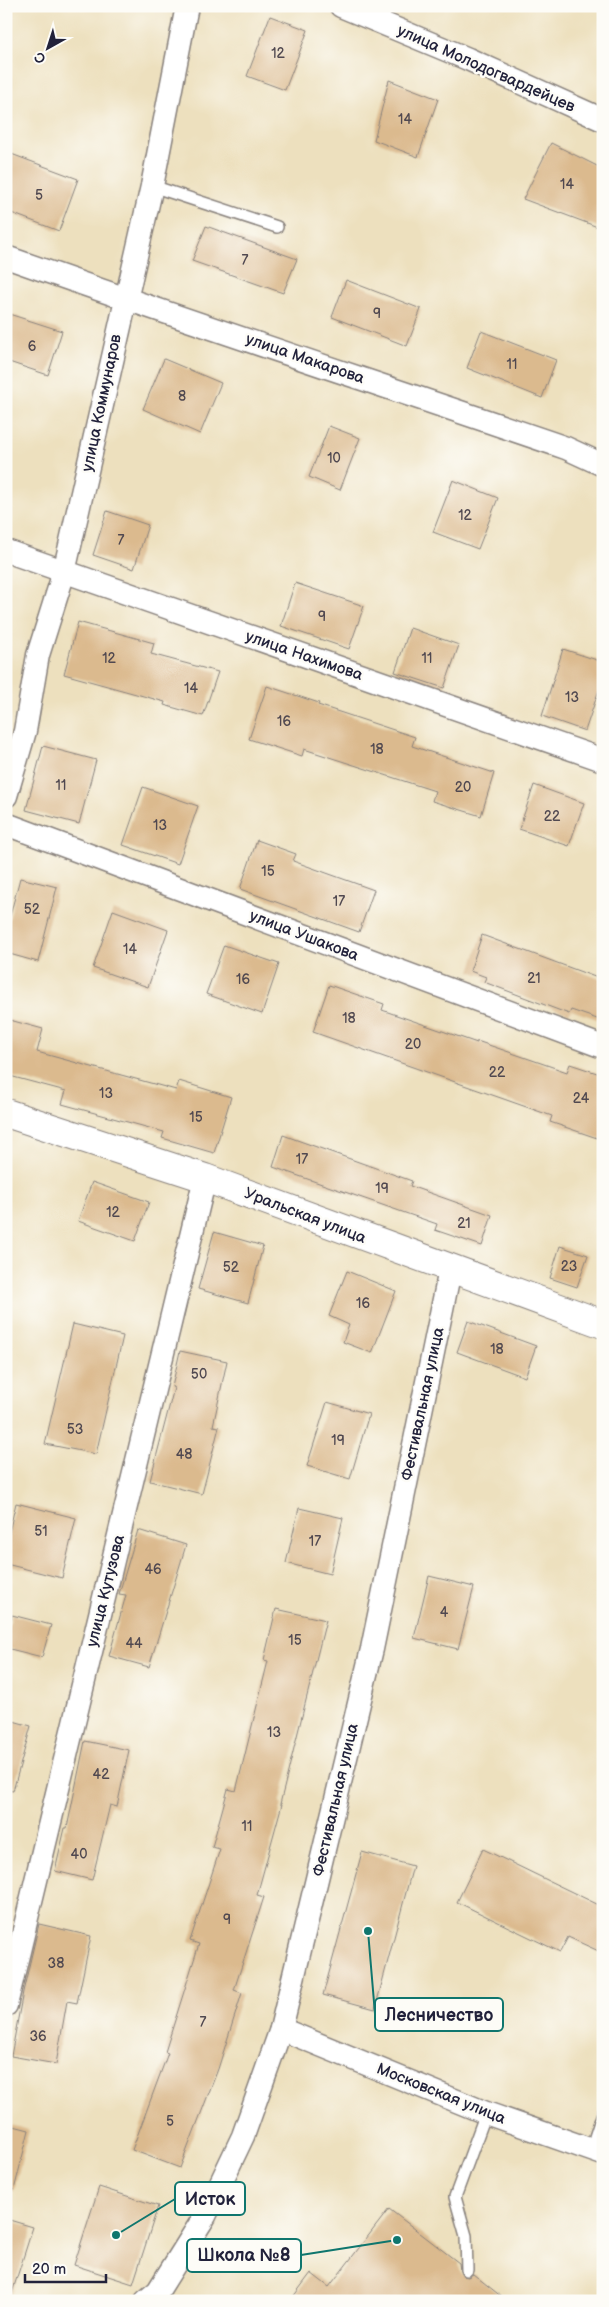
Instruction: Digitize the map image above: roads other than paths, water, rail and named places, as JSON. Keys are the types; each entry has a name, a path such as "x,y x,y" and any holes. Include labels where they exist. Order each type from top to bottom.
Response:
{"street":[{"name":"улица Коммунаров","path":"6,796 26,731 38,655 64,572 152,186 187,6"},
{"name":"улица Молодогвардейцев","path":"341,6 468,59 603,120"},
{"name":"улица Макарова","path":"6,257 566,448 603,464"},
{"name":"улица Нахимова","path":"6,551 603,760"},
{"name":"улица Ушакова","path":"6,824 603,1047"},
{"name":"Уральская улица","path":"7,1116 205,1178 450,1270 603,1324"},
{"name":"улица Кутузова","path":"6,2005 205,1178"},
{"name":"Фестивальная улица","path":"146,2301 158,2291 205,2216 243,2136 282,2029 372,1649 450,1270"},
{"name":"Московская улица","path":"282,2029 486,2113 597,2152"}],"lane":[{"path":"152,186 277,227"},
{"path":"467,2270 466,2236 454,2197 486,2113"},
{"path":"597,2152 603,2113"}],"place":[{"name":"Лесничество","path":"368,1931"},
{"name":"Исток","path":"116,2235"},
{"name":"Школа №8","path":"397,2240"}]}
